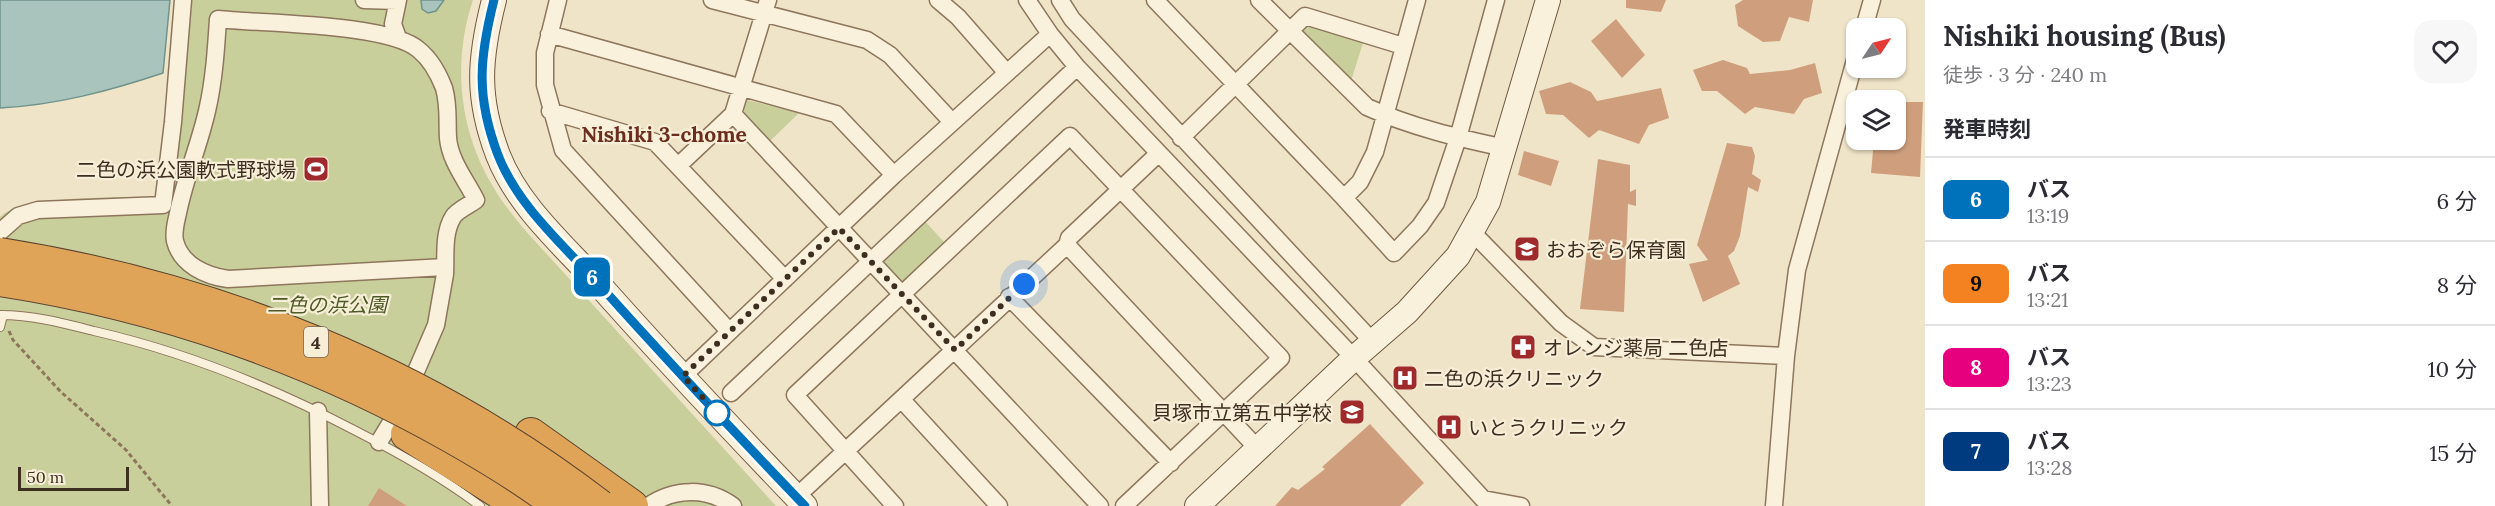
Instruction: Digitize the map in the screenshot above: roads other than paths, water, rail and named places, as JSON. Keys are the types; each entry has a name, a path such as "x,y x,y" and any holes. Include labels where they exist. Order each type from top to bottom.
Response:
{"highway":[{"name":"4","path":"0,254 90,270 148,285 294,333 366,364 435,398 556,473 600,506"},
{"name":"4","path":"0,280 51,288 158,314 304,364 369,393 442,432 493,461 559,506"},
{"path":"51,288 112,310 229,346 299,375 407,434 521,506"},
{"path":"222,309 317,335 426,378 531,434 632,506"}],"street":[{"path":"0,232 18,216 38,210 163,205 173,122 183,0"},
{"path":"364,0 397,1 393,24 398,38"},
{"path":"494,0 484,40 481,80 484,108 499,157 520,195 683,376 801,501 845,452 1067,245 1069,238 1159,153"},
{"path":"558,0 545,53 545,85 550,111 563,150 729,331"},
{"path":"712,0 766,8 867,40 890,55 952,122"},
{"path":"938,0 958,17 1007,73"},
{"path":"1027,0 1050,34 1077,67 1354,358 1483,503 1521,506"},
{"path":"1060,0 1072,20 1373,342"},
{"path":"1155,0 1394,253 1420,226 1436,202 1458,138 1496,0"},
{"path":"1259,0 1367,107 1458,138 1505,148"},
{"path":"1344,198 1359,182 1375,152 1417,0"},
{"path":"1197,506 1354,358 1407,312 1458,256 1473,233 1488,202 1548,0"},
{"path":"1867,18 1872,0"},
{"path":"678,166 733,114 766,8"},
{"path":"1181,138 1305,16 1403,46"},
{"path":"379,442 402,404 436,325 445,267 447,235 453,216 476,200 453,158 448,139 448,106 443,87 434,69 419,50 398,38 353,30 218,19 214,75 208,104 183,186 175,228 175,240 189,263 214,277 228,279 445,267"},
{"path":"549,34 836,114 894,175"},
{"path":"683,376 894,175 1050,34"},
{"path":"731,393 1077,67"},
{"path":"1774,506 1786,357 1797,270 1850,78"},
{"path":"550,111 655,142 785,279"},
{"path":"733,114 1100,506"},
{"path":"895,506 795,395 1070,136 1281,358 1124,506"},
{"path":"1473,233 1561,323 1594,347 1786,357"},
{"path":"1067,245 1258,449"},
{"path":"1010,297 1171,463"},
{"path":"902,400 999,506"},
{"path":"318,411 320,506"},
{"path":"648,506 660,498 692,490 723,499 733,506"}],"lane":[{"path":"0,327 2,315 56,322 148,343 210,364 318,411 379,442 430,472 480,506"}],"water":[{"path":"0,0 170,0 163,73 83,96 42,104 0,108"},
{"path":"421,0 444,0 436,11 428,13 422,9"}],"place":[{"name":"二色の浜公園軟式野球場","path":"316,169"},
{"name":"おおぞら保育園","path":"1527,249"},
{"name":"オレンジ薬局 二色店","path":"1523,347"},
{"name":"二色の浜クリニック","path":"1405,378"},
{"name":"貝塚市立第五中学校","path":"1352,412"},
{"name":"いとうクリニック","path":"1449,427"}],"district":[{"name":"Nishiki 3-chome","path":"664,134"}],"park label":[{"name":"二色の浜公園","path":"327,304"}]}
